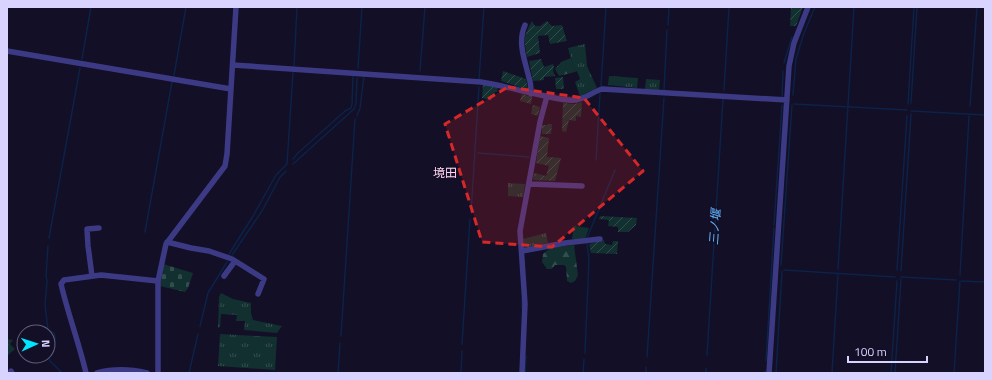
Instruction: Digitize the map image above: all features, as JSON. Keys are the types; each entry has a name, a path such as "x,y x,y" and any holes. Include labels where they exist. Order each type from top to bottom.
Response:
{"street":[{"path":"158,373 158,281 162,258 167,242 225,166 236,7"},
{"path":"769,373 789,66 808,7"},
{"path":"524,25 522,32 522,49 530,79 531,94"},
{"path":"7,50 231,90"},
{"path":"233,65 481,82 556,99 576,100 602,89 787,100"},
{"path":"522,373 525,304 520,231 540,122 547,96"},
{"path":"529,184 582,186"},
{"path":"92,276 87,229 99,228"},
{"path":"522,251 565,243 600,239"},
{"path":"167,242 209,251 235,261 264,279 258,294"},
{"path":"224,276 235,261"},
{"path":"86,373 61,284 64,280 92,276 112,276 158,281"},
{"path":"97,373 114,369 148,373"}],"highlighted area":[{"path":"508,87 584,98 643,171 552,247 482,242 445,124"}],"green space":[{"path":"791,7 803,7 796,26 790,26"},
{"path":"532,21 535,26 540,26 547,21 552,26 562,25 567,41 550,44 548,35 538,36 540,53 527,57 525,39"},
{"path":"585,44 587,66 597,88 580,96 575,82 580,79 577,71 575,72 568,48"},
{"path":"571,58 575,72 559,76 555,69 561,62"},
{"path":"541,59 544,67 553,64 555,76 544,77 544,80 533,81 529,61"},
{"path":"503,71 526,79 528,90 501,81"},
{"path":"609,76 638,78 637,88 608,85"},
{"path":"563,77 564,89 556,89 555,78"},
{"path":"646,79 660,80 659,90 645,89"},
{"path":"483,84 498,87 497,92 492,95 491,100 482,98"},
{"path":"522,94 532,97 531,104 520,101"},
{"path":"582,102 581,117 576,116 576,121 569,120 566,132 562,131 563,103 575,104"},
{"path":"533,105 540,107 538,116 531,114"},
{"path":"552,124 551,134 542,134 542,125"},
{"path":"540,136 549,138 547,157 561,158 555,181 533,180 534,173 546,176 549,166 536,163"},
{"path":"508,183 525,184 523,197 508,196"},
{"path":"600,216 637,218 636,225 628,232 618,232 618,227 608,226 609,220 599,219"},
{"path":"574,226 589,228 585,239 572,239"},
{"path":"546,233 548,243 524,248 523,239"},
{"path":"604,240 605,244 612,245 613,241 618,241 617,254 591,253 589,244"},
{"path":"574,245 578,275 575,281 571,283 567,281 566,267 564,265 555,265 552,269 547,269 542,262 543,254 550,248"},
{"path":"163,264 193,273 188,288 185,292 160,286"},
{"path":"221,293 233,299 251,303 253,320 282,326 277,333 244,330 245,321 236,321 237,315 221,314 220,327 218,328 219,297"},
{"path":"220,334 277,337 275,370 218,366"},
{"path":"7,339 13,340 10,344 15,349 7,356"}],"waterway":[{"path":"82,59 91,7"},
{"path":"174,75 186,7"},
{"path":"294,66 297,7"},
{"path":"358,68 362,7"},
{"path":"420,71 425,7"},
{"path":"479,79 484,7"},
{"path":"601,86 606,7"},
{"path":"668,25 669,7"},
{"name":"三ノ堰","path":"724,90 729,7"},
{"path":"793,95 796,59 804,33 815,7"},
{"path":"838,269 854,7"},
{"path":"908,104 914,7"},
{"path":"911,103 917,7"},
{"path":"970,106 977,7"},
{"path":"664,90 667,30"},
{"path":"784,63 792,37"},
{"path":"49,238 80,68"},
{"path":"782,97 783,71"},
{"path":"229,254 276,175 287,164 293,72"},
{"path":"293,159 345,111 351,108 353,76"},
{"path":"357,116 360,108 364,76"},
{"path":"293,164 354,109 356,103 357,78"},
{"path":"145,232 172,82"},
{"path":"471,213 479,87"},
{"path":"596,160 600,94"},
{"path":"647,357 664,98"},
{"name":"三ノ堰","path":"707,355 723,99"},
{"path":"794,104 907,110"},
{"path":"774,225 782,105"},
{"path":"781,265 792,105"},
{"path":"911,111 985,115"},
{"path":"901,271 911,114"},
{"path":"897,270 907,116"},
{"path":"960,275 969,116"},
{"path":"341,336 355,119"},
{"path":"478,153 529,157"},
{"path":"587,238 615,170"},
{"path":"232,255 262,211 280,177 286,171"},
{"path":"462,344 470,219"},
{"path":"766,361 774,228"},
{"path":"585,353 589,258 587,244"},
{"path":"47,324 45,305 48,246"},
{"path":"200,326 208,293 227,262"},
{"path":"784,270 895,277"},
{"path":"776,373 782,271"},
{"path":"832,373 838,274"},
{"path":"901,277 956,280"},
{"path":"895,373 901,279"},
{"path":"891,373 897,281"},
{"path":"954,373 960,281"},
{"path":"962,281 985,282"},
{"path":"522,299 522,308"},
{"path":"189,373 198,334"},
{"path":"338,373 340,343"},
{"path":"461,373 462,351"},
{"path":"525,373 526,356"},
{"path":"583,373 584,359"},
{"path":"53,364 62,373"},
{"path":"646,367 646,373"},
{"name":"三ノ堰","path":"706,368 706,373"}],"district":[{"name":"境田","path":"445,173"}]}
